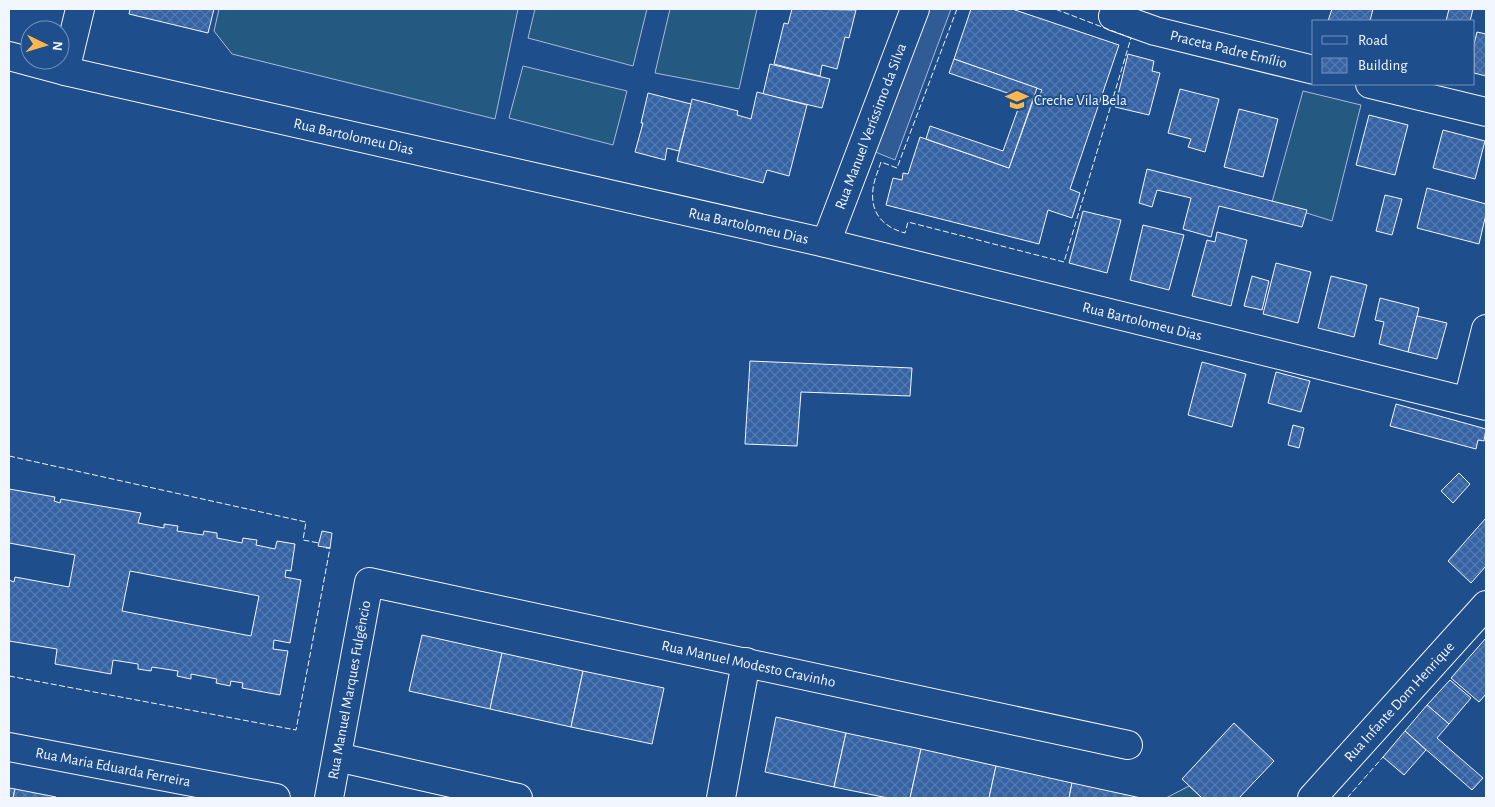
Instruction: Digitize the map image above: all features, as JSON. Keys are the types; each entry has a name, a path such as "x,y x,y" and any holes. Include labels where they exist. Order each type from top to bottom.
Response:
{"street":[{"path":"65,71 80,9"},
{"name":"Rua Manuel Veríssimo da Silva","path":"826,243 915,9"},
{"name":"Praceta Padre Emílio","path":"1116,9 1113,16 1155,31 1308,68"},
{"name":"Rua Bartolomeu Dias","path":"9,56 65,71 826,243 1477,403"},
{"path":"1374,85 1486,112"},
{"path":"1477,403 1486,328"},
{"name":"Rua Manuel Modesto Cravinho","path":"369,582 1128,745"},
{"name":"Rua Manuel Marques Fulgêncio","path":"329,798 369,582"},
{"name":"Rua Infante Dom Henrique","path":"1312,798 1486,605"},
{"path":"721,798 746,662"},
{"name":"Rua Maria Eduarda Ferreira","path":"9,747 276,798"},
{"path":"337,757 518,798"}],"shaded area":[{"path":"219,9 518,9 495,119 232,54 214,31"},
{"path":"535,9 647,9 633,66 528,38"},
{"path":"670,9 757,9 739,89 655,73"},
{"path":"927,9 951,9 895,160 873,151"},
{"path":"523,66 627,91 613,145 509,118"},
{"path":"1303,91 1361,105 1332,221 1272,202"},
{"path":"1189,786 1202,798 1166,798"}],"building":[{"path":"130,9 214,9 208,33 129,14"},
{"path":"792,9 856,10 849,38 845,37 837,69 822,65 820,76 774,64 784,23 788,24"},
{"path":"971,9 1012,9 1119,45 1070,189 1080,193 1072,218 1048,210 1039,244 886,205 893,178 902,180 903,173 908,174 920,137 1009,168 1033,101 1037,102 1042,90 954,59"},
{"path":"1332,9 1373,9 1370,20 1328,20"},
{"path":"1449,9 1473,9 1470,20 1446,20"},
{"path":"1477,32 1486,34 1486,76 1475,73 1475,40"},
{"path":"1128,54 1154,61 1152,71 1160,73 1149,115 1115,107"},
{"path":"954,59 1037,88 1009,168 926,139 930,126 1003,151 1022,98 949,73"},
{"path":"770,64 830,79 822,108 763,94"},
{"path":"1180,89 1219,99 1205,152 1188,147 1191,139 1168,133"},
{"path":"757,92 807,105 789,176 767,170 763,183 677,161 692,99 738,111 737,115 751,119"},
{"path":"648,93 691,104 679,151 667,148 665,160 635,152 643,123 641,123"},
{"path":"1239,109 1278,119 1263,177 1224,167"},
{"path":"1369,115 1408,125 1395,175 1356,165"},
{"path":"1443,130 1485,141 1475,179 1433,168"},
{"path":"1147,169 1307,210 1302,227 1219,206 1211,237 1183,229 1191,198 1157,190 1152,207 1139,203"},
{"path":"1427,188 1486,204 1486,214 1479,244 1417,228"},
{"path":"1385,195 1402,199 1392,235 1376,231"},
{"path":"1083,211 1121,220 1107,273 1069,263"},
{"path":"1143,225 1184,235 1169,290 1130,280"},
{"path":"1217,232 1247,240 1231,306 1192,296 1207,240 1215,242"},
{"path":"1276,263 1311,272 1298,323 1263,314"},
{"path":"1252,276 1269,281 1262,310 1244,306"},
{"path":"1331,276 1367,285 1354,337 1318,328"},
{"path":"1380,298 1419,308 1408,352 1379,344 1384,322 1375,320"},
{"path":"1417,316 1447,323 1437,359 1408,352"},
{"path":"750,361 912,368 910,396 801,392 797,446 745,444"},
{"path":"1202,362 1246,374 1232,427 1188,415"},
{"path":"1276,372 1310,381 1301,412 1268,403"},
{"path":"1396,404 1486,429 1484,441 1478,440 1476,449 1390,426"},
{"path":"1293,425 1304,428 1299,448 1288,445"},
{"path":"1459,473 1470,484 1453,503 1441,491"},
{"path":"9,489 55,497 54,501 60,503 61,499 141,513 138,523 164,528 164,524 178,526 177,531 203,535 204,531 217,533 217,538 242,543 243,538 257,540 256,545 275,549 277,541 295,544 291,571 286,570 285,577 301,580 290,643 274,640 273,649 288,651 280,695 242,688 243,683 231,681 230,686 216,683 217,679 191,674 191,679 177,676 178,671 152,667 151,671 138,669 138,664 113,660 111,674 55,664 57,649 9,641 9,580 14,582 15,577 69,587 75,555 9,543","holes":["130,571 259,596 251,636 122,611"]},
{"path":"1486,518 1486,566 1471,583 1448,561"},
{"path":"322,531 332,533 330,548 318,546"},
{"path":"422,635 502,653 490,709 409,691"},
{"path":"1486,638 1486,694 1479,702 1451,678"},
{"path":"502,653 583,671 571,727 490,709"},
{"path":"583,671 664,688 652,744 571,727"},
{"path":"1450,680 1471,698 1449,724 1427,705"},
{"path":"1427,705 1449,724 1437,738 1483,778 1472,790 1405,731"},
{"path":"776,717 846,733 834,787 765,772"},
{"path":"1234,723 1274,761 1239,798 1202,798 1182,779"},
{"path":"1405,731 1426,750 1404,775 1383,757"},
{"path":"846,733 921,749 910,798 888,798 834,787"},
{"path":"921,749 996,766 989,798 910,798"},
{"path":"996,766 1072,783 1069,798 989,798"},
{"path":"1072,783 1141,798 1069,798"},
{"path":"9,788 15,789 13,798 9,798"},
{"path":"15,789 56,797 56,798 13,798"}],"fence":[{"path":"957,9 897,168 881,162 873,189 876,212 884,223 905,233 908,222 1064,262 1131,38 1055,9"},
{"path":"9,456 306,522 303,540 319,544"},
{"path":"9,676 296,730 330,548 326,548"},
{"path":"1347,798 1383,757"}],"place":[{"name":"Creche Vila Bela","path":"1017,100"}]}
